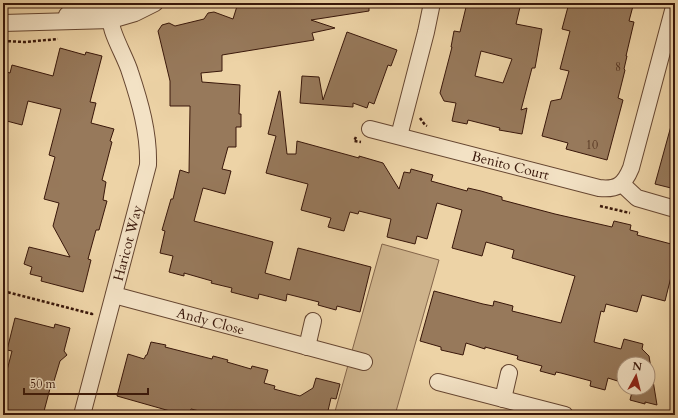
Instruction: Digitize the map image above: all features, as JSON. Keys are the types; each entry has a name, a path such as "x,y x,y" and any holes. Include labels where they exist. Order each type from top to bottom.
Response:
{"street":[{"path":"3,23 41,22 90,9 119,12 155,3"},
{"path":"399,136 426,32 428,4"},
{"path":"675,4 631,168 622,184 637,198 675,209"},
{"name":"Haricot Way","path":"82,415 148,165 148,141 130,71 126,31 119,12"},
{"name":"Benito Court","path":"370,129 599,188 615,188 622,184"},
{"name":"Andy Close","path":"114,296 364,362"},
{"path":"307,347 313,321"},
{"path":"503,399 509,373"},
{"path":"438,382 565,415"}],"path":[{"path":"33,3 41,3"},
{"path":"418,115 425,125 432,127"},
{"path":"3,291 92,314 94,307"}],"shaded area":[{"path":"382,244 439,260 395,415 334,415"}],"building":[{"path":"238,3 369,3 369,11 311,20 335,28 312,33 314,40 222,55 222,71 201,73 202,82 240,85 239,114 241,114 241,127 236,127 236,147 228,147 222,169 231,171 225,194 203,188 194,221 273,242 265,273 290,280 298,248 371,267 360,312 337,306 336,310 318,305 319,302 287,294 286,301 259,294 258,299 231,292 232,288 211,283 212,281 184,273 184,276 169,272 173,256 160,253 165,231 162,230 171,199 173,199 180,170 189,173 190,106 170,106 170,81 158,31 162,25 169,23 175,26 204,19 208,13 214,12 233,19"},
{"path":"467,3 521,3 516,24 542,29 535,68 532,68 521,110 527,108 522,134 499,130 500,128 468,120 467,124 452,121 456,103 444,101 440,93 452,47 454,31 460,32","holes":["481,51 512,59 503,83 475,76"]},
{"path":"569,3 622,3 633,6 629,21 634,22 618,98 623,100 607,160 566,149 568,143 542,136 551,101 561,99 569,71 560,69 570,31 562,29"},
{"path":"347,32 397,50 391,66 388,65 374,104 369,102 367,108 353,103 353,107 300,103 302,76 319,77 323,100"},
{"path":"60,48 85,55 86,52 102,56 90,102 96,103 91,123 114,129 102,180 106,182 103,200 107,201 99,230 96,230 88,259 91,260 83,292 41,281 42,277 30,274 32,267 24,264 29,247 70,257 53,226 59,203 44,199 55,157 49,155 61,109 28,101 22,125 3,120 3,71 10,73 12,65 53,76"},
{"path":"280,91 287,154 296,154 297,141 383,163 399,189 404,172 410,173 411,169 433,175 431,181 467,191 468,188 481,191 502,197 502,200 555,214 612,227 614,221 631,225 630,230 638,232 637,235 675,245 675,261 665,301 642,295 637,312 606,304 604,312 601,311 594,342 621,349 624,339 643,344 642,349 649,356 616,356 616,380 608,378 605,390 590,386 591,381 556,372 555,375 540,371 542,366 519,360 517,359 518,356 485,347 485,349 466,343 463,355 441,350 441,347 420,341 434,291 493,306 494,301 513,306 512,311 561,323 575,276 512,258 514,250 486,242 482,256 452,248 462,210 437,203 427,239 417,236 415,244 387,237 391,219 359,211 358,214 350,212 344,231 328,227 331,218 301,210 308,184 266,173 276,136 268,134"},
{"path":"671,126 675,126 675,189 655,184"},
{"path":"15,318 54,328 55,324 70,328 64,351 67,355 60,361 54,381 52,381 43,415 3,415 3,386 12,351 7,350"},
{"path":"151,342 212,359 213,356 228,360 227,362 251,369 252,366 268,370 264,383 275,386 274,389 300,396 313,388 316,378 340,384 336,399 331,398 327,415 216,415 191,409 189,415 184,415 117,396 128,354 144,359 147,355"},
{"path":"631,396 656,396 657,405 645,402 645,404 630,400"}]}
